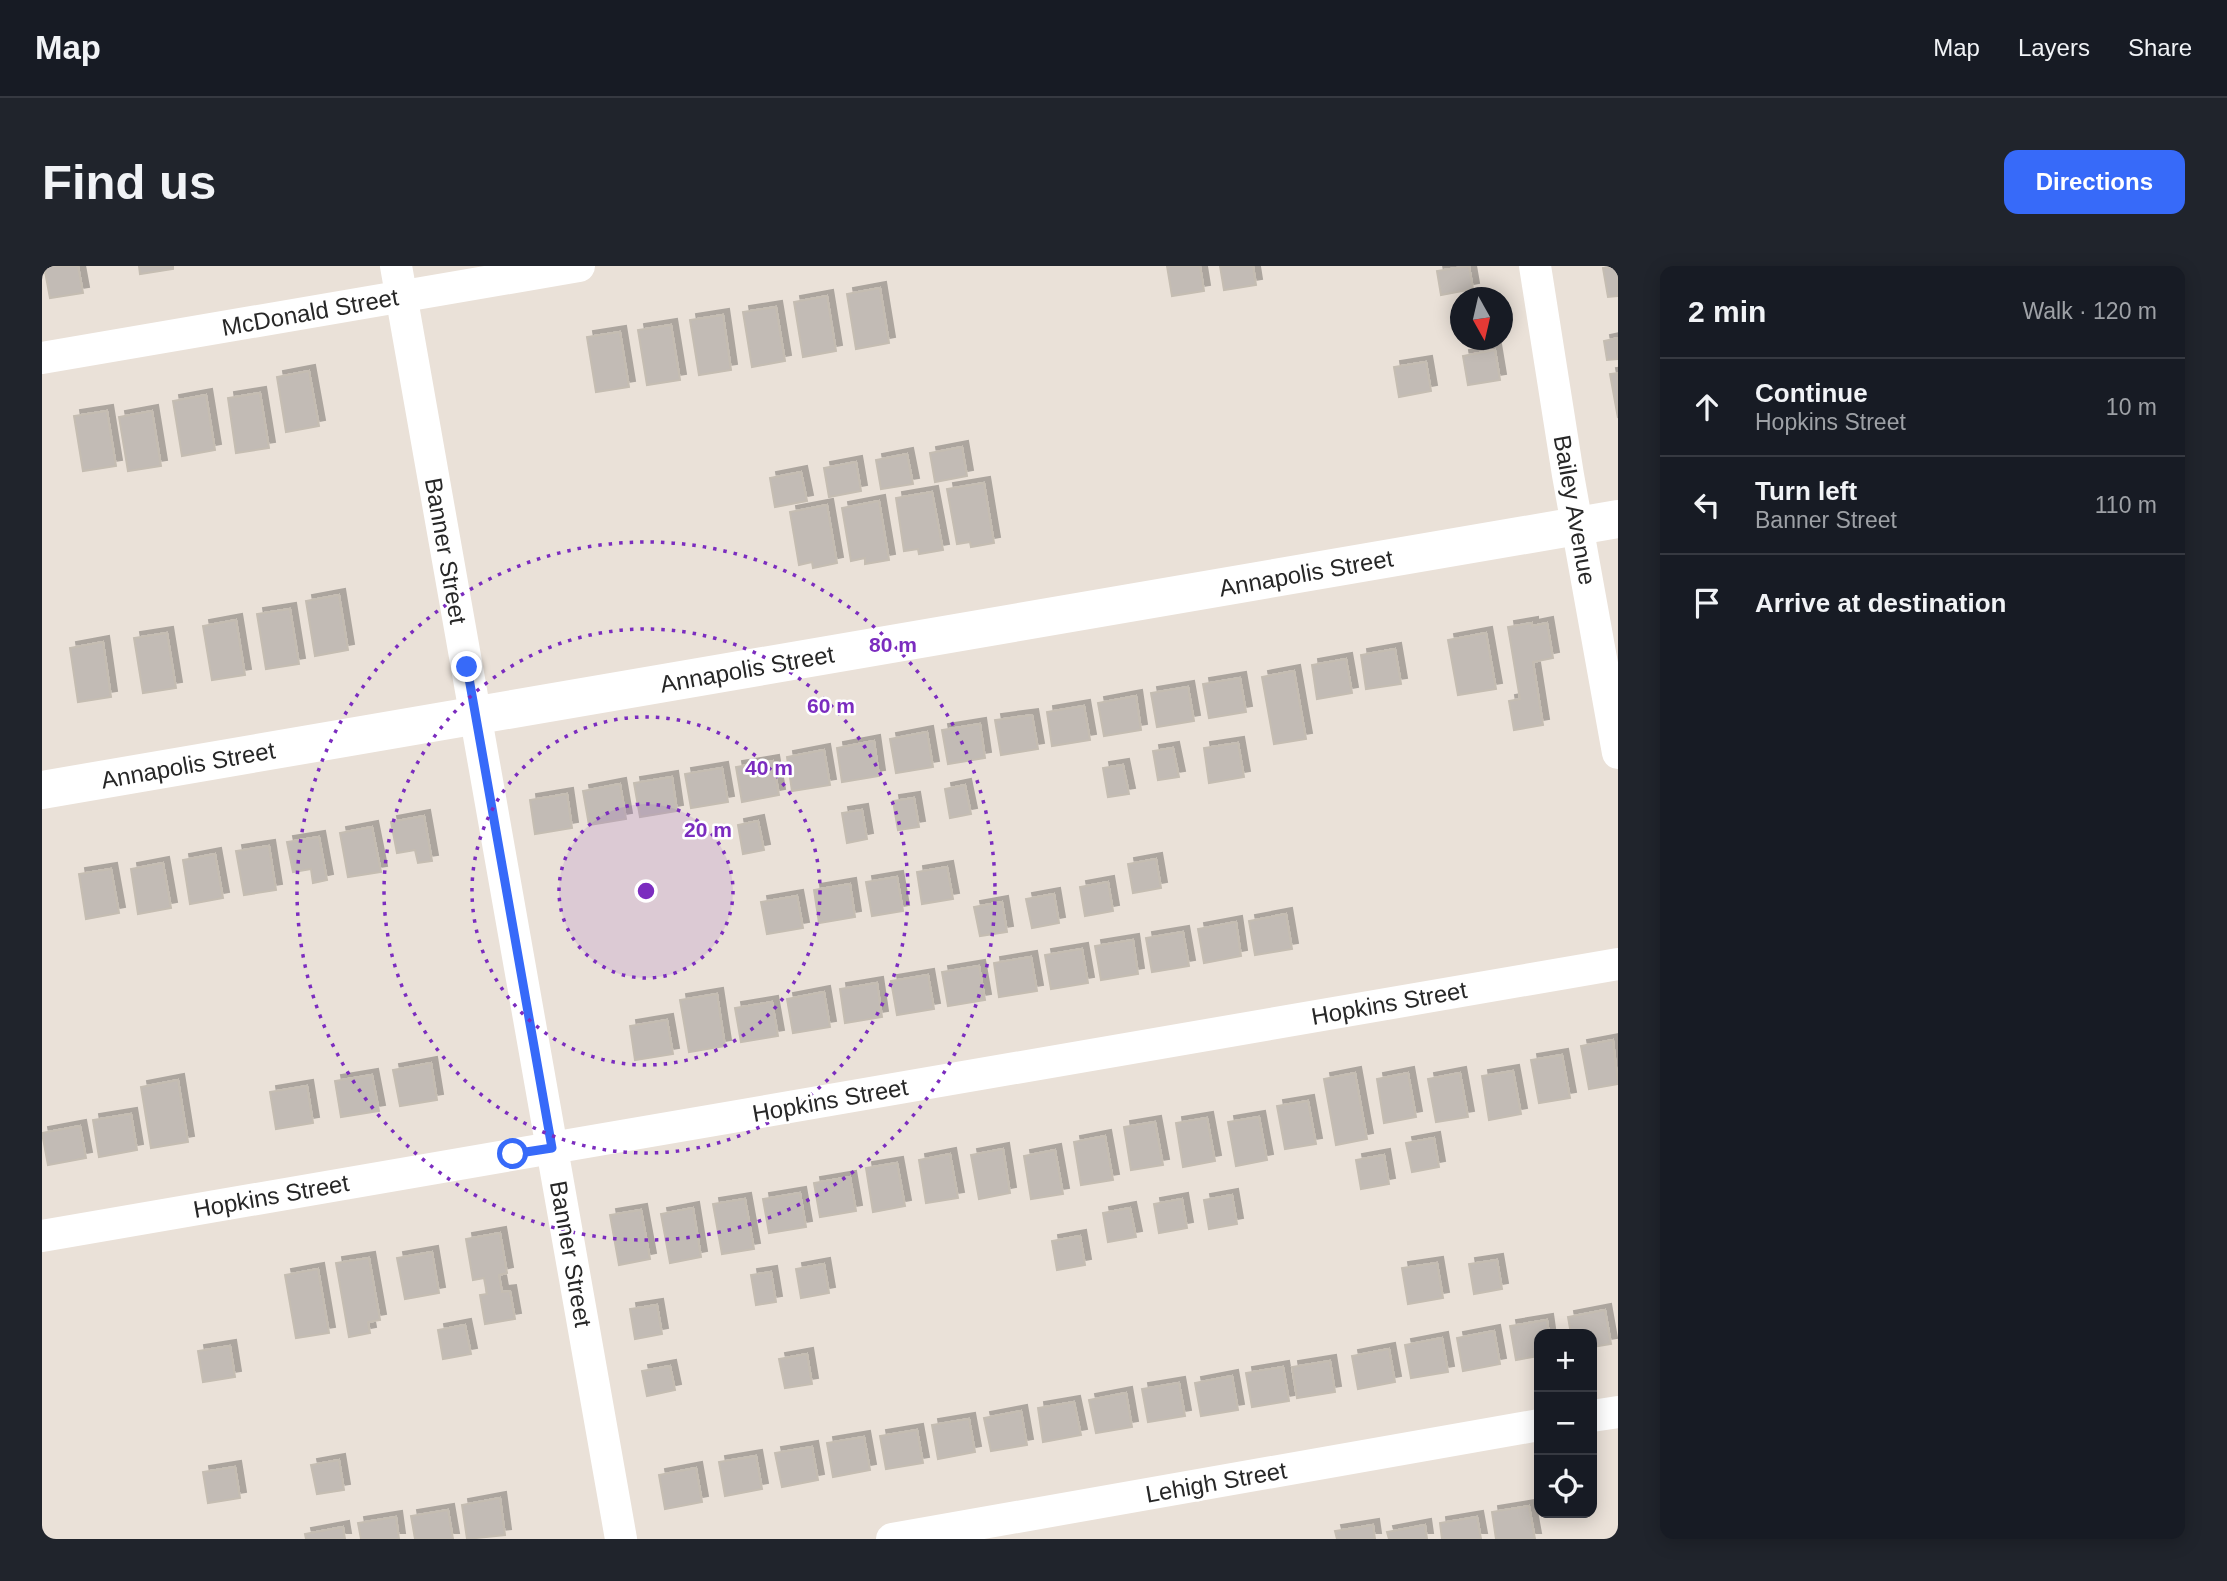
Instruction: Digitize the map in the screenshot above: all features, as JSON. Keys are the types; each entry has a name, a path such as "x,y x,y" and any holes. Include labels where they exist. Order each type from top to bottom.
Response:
{"street":[{"name":"Banner Street","path":"396,266 621,1539"},
{"name":"McDonald Street","path":"42,358 579,266"},
{"name":"Bailey Avenue","path":"1535,266 1618,753"},
{"name":"Annapolis Street","path":"42,790 1618,519"},
{"name":"Hopkins Street","path":"42,1236 1618,964"},
{"path":"1597,1415 1618,1412"},
{"name":"Lehigh Street","path":"892,1539 1534,1426"}],"building":[{"path":"44,266 78,266 83,293 50,298"},
{"path":"139,266 173,266 173,269 140,274"},
{"path":"1167,266 1200,266 1204,291 1172,296"},
{"path":"1220,266 1253,266 1256,285 1224,290"},
{"path":"1469,266 1473,287 1450,287 1450,293 1441,295 1437,271"},
{"path":"1618,266 1618,296 1608,297 1603,268"},
{"path":"880,288 889,343 856,349 847,294"},
{"path":"827,296 836,351 803,357 794,302"},
{"path":"776,307 785,361 752,367 743,312"},
{"path":"723,315 731,370 699,375 690,320"},
{"path":"671,325 680,380 647,385 638,330"},
{"path":"620,332 629,387 596,392 587,337"},
{"path":"1618,338 1618,359 1607,360 1604,341"},
{"path":"1495,350 1500,380 1468,385 1463,356"},
{"path":"1426,362 1431,391 1399,397 1394,367"},
{"path":"309,371 319,426 286,432 277,377"},
{"path":"1618,373 1618,418 1610,374"},
{"path":"260,393 269,448 236,453 228,398"},
{"path":"206,395 215,450 182,456 173,401"},
{"path":"107,411 116,466 83,471 74,416"},
{"path":"152,411 161,466 128,471 119,417"},
{"path":"962,447 967,476 935,482 930,453"},
{"path":"907,454 913,484 881,489 876,460"},
{"path":"856,462 861,491 829,497 824,468"},
{"path":"801,472 807,501 775,507 770,478"},
{"path":"984,483 994,543 971,547 970,542 957,544 947,489"},
{"path":"932,492 943,550 919,554 918,549 904,551 896,498"},
{"path":"879,501 889,560 865,564 865,558 851,561 842,508"},
{"path":"827,505 837,563 813,568 812,562 799,565 790,512"},
{"path":"339,595 348,650 315,656 306,601"},
{"path":"290,609 299,664 266,669 257,614"},
{"path":"236,620 245,675 212,680 203,626"},
{"path":"1532,623 1532,626 1547,623 1553,658 1533,662 1543,725 1514,730 1509,701 1520,699 1508,627"},
{"path":"167,633 176,688 143,693 134,638"},
{"path":"1486,633 1496,689 1458,695 1448,640"},
{"path":"103,642 111,697 78,702 70,648"},
{"path":"1395,649 1401,684 1366,689 1361,655"},
{"path":"1346,659 1352,693 1317,699 1312,665"},
{"path":"1294,671 1306,739 1274,744 1262,677"},
{"path":"1240,678 1246,712 1209,718 1203,684"},
{"path":"1188,687 1194,721 1157,727 1151,693"},
{"path":"1136,696 1141,730 1104,736 1098,703"},
{"path":"1084,706 1090,740 1052,746 1047,712"},
{"path":"1032,715 1038,749 1001,755 995,720"},
{"path":"980,724 985,758 948,764 942,730"},
{"path":"927,732 933,767 896,773 890,739"},
{"path":"874,741 879,776 842,782 837,748"},
{"path":"1238,743 1244,777 1209,783 1204,748"},
{"path":"1173,748 1179,777 1158,780 1153,751"},
{"path":"824,750 830,785 792,791 787,757"},
{"path":"773,761 779,795 742,802 736,767"},
{"path":"1123,765 1129,794 1108,797 1103,768"},
{"path":"722,768 728,802 691,808 685,774"},
{"path":"672,777 677,811 640,817 634,783"},
{"path":"620,784 626,819 589,825 583,791"},
{"path":"965,785 971,814 950,818 945,789"},
{"path":"567,794 572,828 535,834 530,800"},
{"path":"914,798 919,827 898,830 893,801"},
{"path":"862,810 867,839 847,843 842,813"},
{"path":"424,816 432,861 418,863 415,850 397,853 391,822"},
{"path":"758,821 764,850 743,854 738,825"},
{"path":"372,827 381,872 348,877 340,833"},
{"path":"319,837 327,880 313,883 311,869 293,872 287,842"},
{"path":"269,846 276,890 244,895 236,851"},
{"path":"215,854 223,898 190,904 183,860"},
{"path":"1156,859 1161,888 1133,893 1128,864"},
{"path":"163,863 171,908 138,914 131,869"},
{"path":"947,867 953,899 922,904 917,872"},
{"path":"111,869 119,913 86,919 79,874"},
{"path":"897,877 903,911 872,916 866,882"},
{"path":"1108,882 1113,911 1085,916 1080,887"},
{"path":"850,884 855,917 819,923 814,890"},
{"path":"1054,894 1059,923 1032,928 1026,899"},
{"path":"797,896 803,928 767,934 761,902"},
{"path":"1002,902 1007,932 980,936 974,907"},
{"path":"1286,914 1292,949 1255,955 1249,921"},
{"path":"1236,922 1241,956 1204,963 1198,929"},
{"path":"1183,932 1189,966 1152,972 1146,938"},
{"path":"1133,940 1138,974 1101,980 1095,946"},
{"path":"1082,949 1088,983 1051,989 1045,955"},
{"path":"1031,957 1037,991 999,997 994,963"},
{"path":"979,966 985,1000 948,1006 942,972"},
{"path":"928,975 934,1009 897,1015 891,981"},
{"path":"877,983 882,1017 845,1023 840,989"},
{"path":"824,992 830,1027 793,1033 787,999"},
{"path":"717,994 725,1046 689,1052 680,1000"},
{"path":"772,1002 778,1036 741,1042 735,1008"},
{"path":"667,1020 673,1054 635,1060 630,1026"},
{"path":"1613,1040 1618,1084 1589,1089 1581,1046"},
{"path":"1562,1055 1570,1098 1539,1103 1531,1060"},
{"path":"431,1063 437,1100 400,1106 393,1070"},
{"path":"1513,1071 1521,1114 1489,1120 1482,1076"},
{"path":"1355,1073 1367,1139 1336,1145 1324,1079"},
{"path":"1408,1073 1416,1117 1384,1123 1377,1079"},
{"path":"1460,1073 1468,1117 1436,1122 1428,1079"},
{"path":"372,1075 379,1111 341,1117 335,1081"},
{"path":"178,1080 188,1142 151,1148 141,1087"},
{"path":"307,1086 313,1123 276,1129 270,1092"},
{"path":"1308,1101 1316,1144 1285,1149 1277,1106"},
{"path":"131,1114 137,1150 99,1157 93,1120"},
{"path":"1259,1117 1267,1160 1236,1166 1228,1122"},
{"path":"1207,1118 1215,1161 1183,1167 1176,1123"},
{"path":"1155,1122 1163,1165 1131,1170 1124,1127"},
{"path":"80,1126 86,1158 48,1165 42,1133"},
{"path":"1105,1136 1113,1180 1081,1185 1074,1142"},
{"path":"1434,1138 1439,1167 1412,1172 1406,1143"},
{"path":"1003,1149 1010,1193 979,1199 971,1155"},
{"path":"1055,1150 1063,1194 1031,1199 1024,1156"},
{"path":"950,1154 958,1198 926,1203 919,1160"},
{"path":"1384,1155 1389,1184 1361,1189 1356,1160"},
{"path":"897,1163 905,1206 873,1212 866,1168"},
{"path":"850,1177 856,1211 820,1217 814,1183"},
{"path":"800,1193 806,1227 769,1233 763,1199"},
{"path":"1232,1195 1237,1224 1209,1229 1204,1200"},
{"path":"745,1199 754,1249 722,1254 713,1204"},
{"path":"1182,1199 1187,1228 1159,1233 1154,1204"},
{"path":"693,1208 701,1257 670,1263 661,1214"},
{"path":"1130,1208 1136,1237 1108,1242 1103,1213"},
{"path":"641,1210 650,1259 619,1265 610,1215"},
{"path":"500,1233 507,1273 499,1275 502,1292 510,1291 515,1319 485,1324 480,1295 487,1294 484,1278 473,1280 466,1239"},
{"path":"1080,1236 1085,1265 1057,1270 1052,1241"},
{"path":"432,1252 439,1293 405,1299 397,1258"},
{"path":"369,1258 380,1320 368,1322 370,1333 349,1337 336,1263"},
{"path":"1497,1260 1502,1289 1474,1294 1469,1264"},
{"path":"1437,1263 1443,1298 1408,1304 1402,1268"},
{"path":"824,1264 829,1293 801,1298 796,1269"},
{"path":"318,1269 329,1333 296,1338 285,1275"},
{"path":"771,1272 776,1302 756,1305 751,1275"},
{"path":"657,1305 662,1334 635,1339 630,1309"},
{"path":"1605,1310 1611,1344 1597,1346 1597,1329 1570,1329 1568,1317"},
{"path":"1547,1320 1548,1329 1534,1329 1534,1357 1516,1360 1510,1326"},
{"path":"465,1325 471,1354 443,1359 438,1330"},
{"path":"1494,1331 1500,1364 1463,1371 1457,1338"},
{"path":"1442,1338 1448,1372 1411,1378 1405,1345"},
{"path":"230,1346 235,1377 203,1382 198,1351"},
{"path":"1389,1349 1395,1382 1358,1389 1352,1356"},
{"path":"807,1354 812,1384 785,1388 779,1359"},
{"path":"1330,1361 1335,1392 1297,1398 1292,1367"},
{"path":"670,1366 675,1390 647,1396 642,1371"},
{"path":"1283,1367 1289,1401 1252,1407 1246,1373"},
{"path":"1232,1376 1238,1410 1201,1416 1195,1383"},
{"path":"1179,1383 1185,1416 1148,1422 1142,1389"},
{"path":"1126,1393 1132,1427 1096,1433 1089,1400"},
{"path":"1074,1402 1081,1435 1043,1442 1038,1408"},
{"path":"1021,1411 1027,1445 991,1451 984,1418"},
{"path":"969,1419 975,1452 938,1459 932,1425"},
{"path":"917,1430 923,1463 886,1469 880,1436"},
{"path":"864,1437 870,1470 833,1477 827,1443"},
{"path":"812,1447 818,1480 782,1487 775,1453"},
{"path":"756,1456 762,1489 725,1496 719,1462"},
{"path":"339,1460 344,1490 317,1494 311,1465"},
{"path":"235,1467 240,1498 208,1503 203,1472"},
{"path":"696,1468 702,1502 665,1509 659,1475"},
{"path":"500,1498 505,1535 467,1539 462,1505"},
{"path":"1529,1506 1535,1539 1496,1539 1492,1512"},
{"path":"448,1510 453,1539 415,1539 411,1516"},
{"path":"396,1517 399,1539 361,1539 358,1523"},
{"path":"1477,1517 1481,1539 1442,1539 1440,1523"},
{"path":"1373,1525 1375,1539 1337,1539 1335,1531"},
{"path":"1425,1525 1427,1539 1389,1539 1387,1532"},
{"path":"343,1527 345,1539 306,1539 305,1534"}],"route":[{"path":"467,667 552,1148 513,1154"}]}
